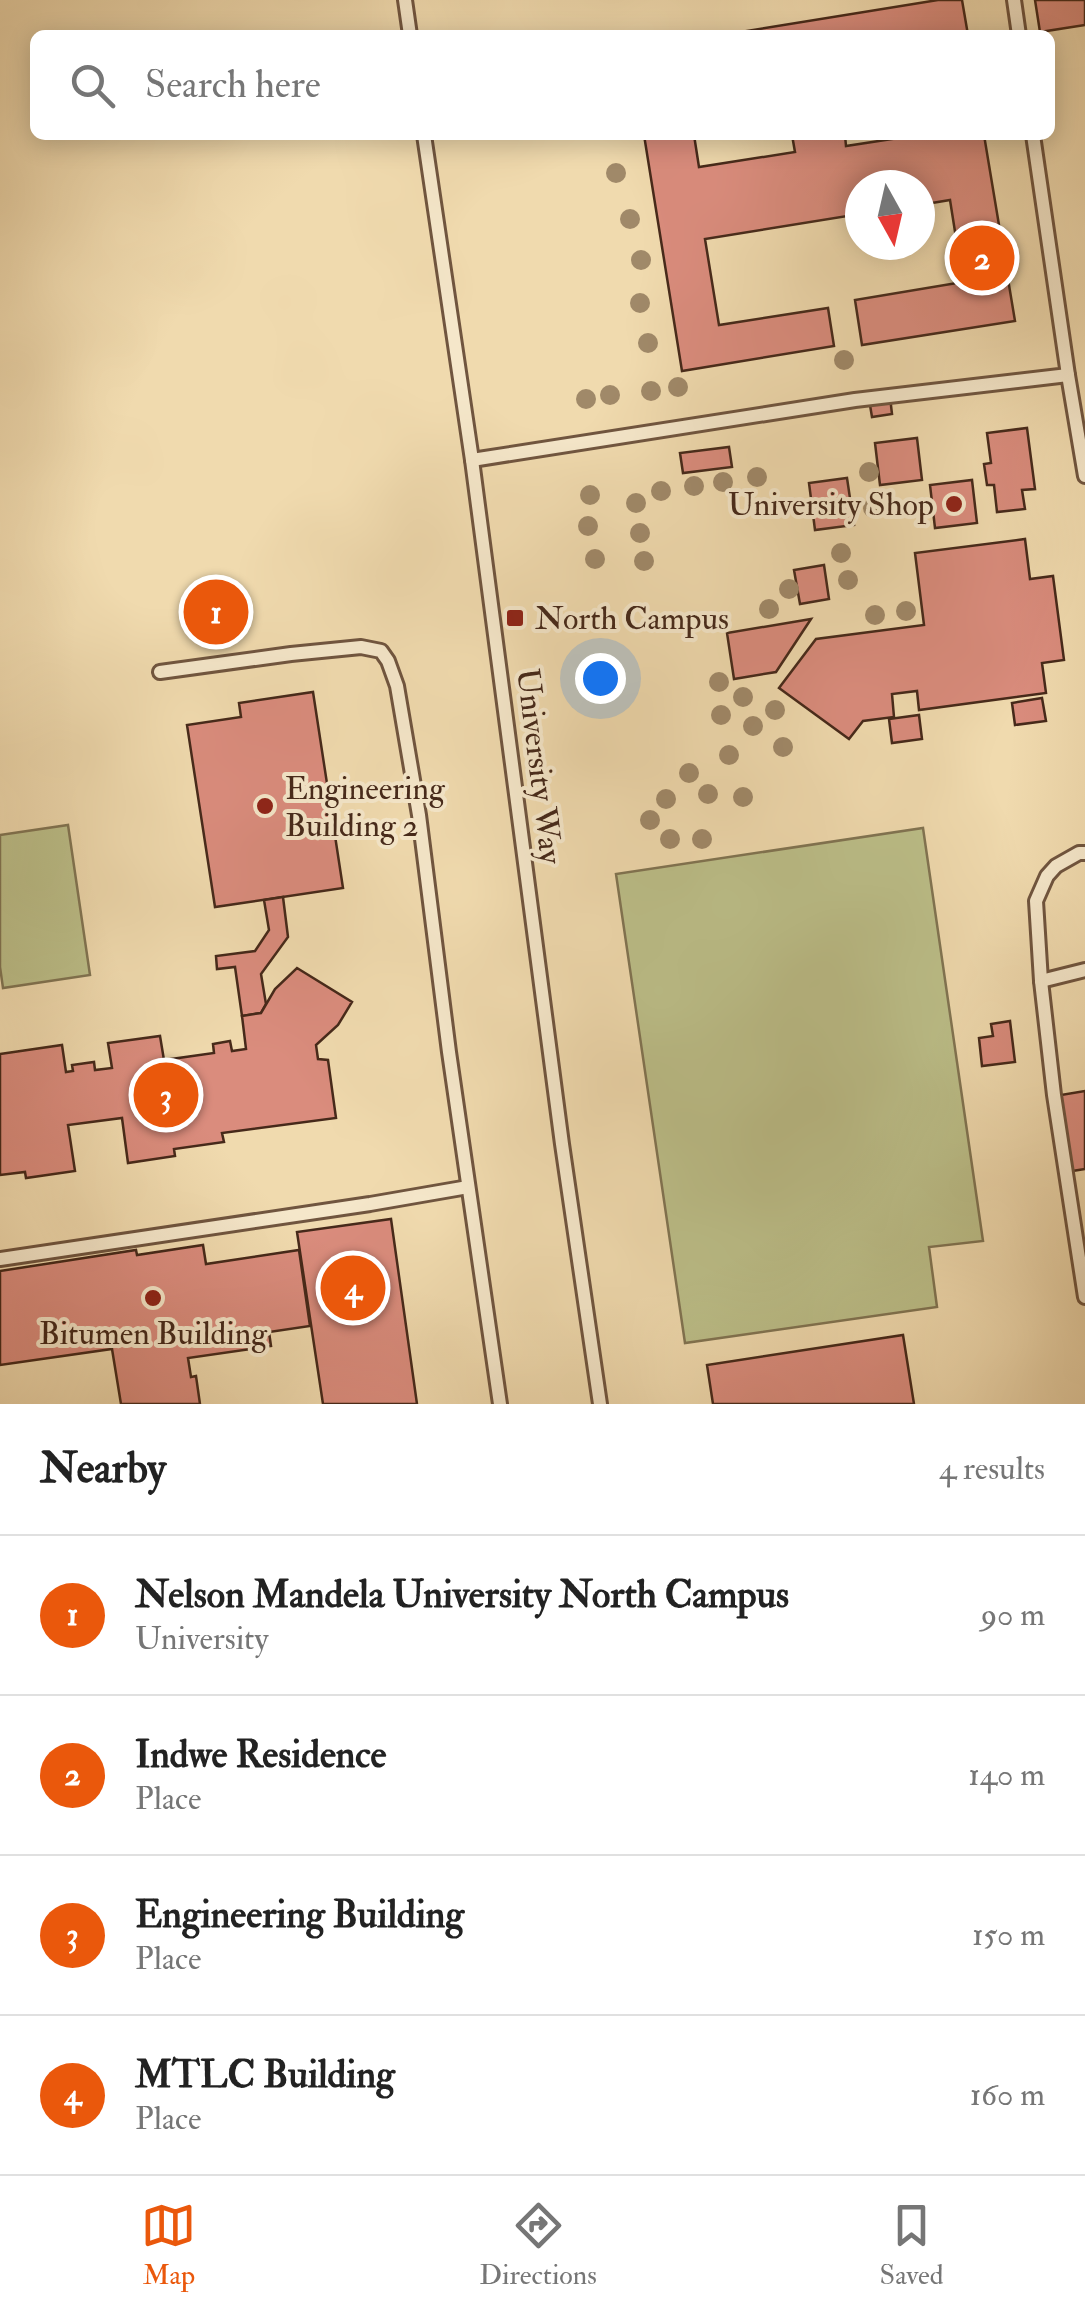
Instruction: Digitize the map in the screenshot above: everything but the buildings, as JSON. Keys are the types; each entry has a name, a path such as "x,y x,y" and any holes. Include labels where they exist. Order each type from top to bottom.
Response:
{"lane":[{"path":"406,0 409,30"},
{"path":"1014,0 1018,30"},
{"name":"University Way","path":"425,140 600,1404"},
{"path":"1035,140 1085,476"},
{"path":"472,460 855,400 1068,375"},
{"path":"160,672 361,647 380,651 388,661 397,686 419,815 500,1404"},
{"path":"1085,852 1056,866 1036,901 1054,1095 1085,1297"},
{"path":"1041,981 1085,970"},
{"path":"0,1259 468,1187"}],"green space":[{"path":"68,825 90,975 3,988 0,835"},
{"path":"923,828 983,1241 929,1247 937,1307 685,1343 616,874"}],"place":[{"name":"Indwe Residence","path":"982,258"},
{"name":"University Shop","path":"954,504"},
{"name":"Nelson Mandela University North Campus","path":"216,612"},
{"name":"North Campus","path":"515,618"},
{"name":"Engineering Building 2","path":"265,806"},
{"name":"Engineering Building","path":"166,1095"},
{"name":"MTLC Building","path":"353,1288"},
{"name":"Bitumen Building","path":"153,1298"}]}
